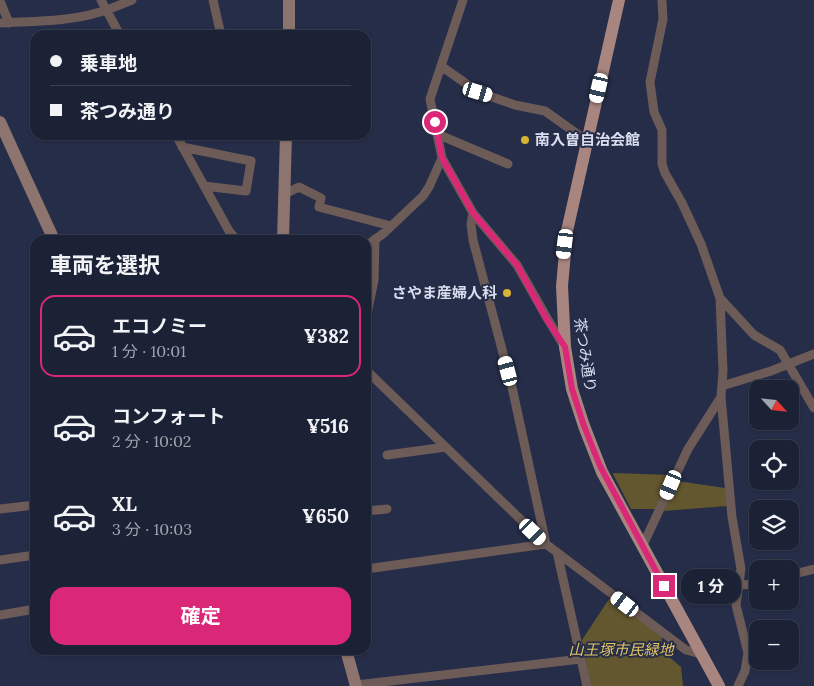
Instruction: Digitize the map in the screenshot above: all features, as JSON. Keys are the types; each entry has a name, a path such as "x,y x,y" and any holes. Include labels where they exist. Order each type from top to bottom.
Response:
{"main road":[{"name":"茶つみ通り","path":"620,0 567,231 562,317 565,347 572,389 602,472 718,686"}],"street":[{"path":"101,0 117,30"},
{"path":"0,1 4,23 66,19 106,10 132,0"},
{"path":"213,0 220,30"},
{"path":"289,0 289,30"},
{"path":"463,0 430,99 442,158 473,213 517,265 546,318 565,347"},
{"path":"662,0 663,20 650,82 654,112 662,130 662,164 664,173 682,202 701,244 720,298 722,398 732,517 741,569 736,605 748,653 745,671 738,686"},
{"path":"441,66 478,92 515,105 545,111 587,141"},
{"path":"0,122 52,235"},
{"path":"437,134 508,164"},
{"path":"178,140 233,235"},
{"path":"283,235 286,140"},
{"path":"182,147 251,161 246,191 204,186"},
{"path":"371,242 423,196 442,158"},
{"path":"285,194 299,187 321,198 319,206 391,226"},
{"path":"473,213 470,224 473,240 512,386 546,544"},
{"path":"371,294 374,280 375,239"},
{"path":"720,298 754,334 780,350 814,408"},
{"path":"722,386 772,371 814,354"},
{"path":"371,375 546,544 686,650 701,654"},
{"path":"642,547 688,450 722,398"},
{"path":"387,455 446,447"},
{"path":"0,509 30,506"},
{"path":"371,511 387,509"},
{"path":"371,568 546,544"},
{"path":"557,552 587,686"},
{"path":"0,560 30,556"},
{"path":"799,572 814,568"},
{"path":"740,585 749,584"},
{"path":"0,615 30,610"},
{"path":"347,655 356,686 509,666 581,659"}],"green space":[{"path":"614,473 671,475 659,509 631,509"},
{"path":"677,481 725,488 727,506 664,511"},
{"name":"山王塚市民緑地","path":"613,598 662,636 661,650 681,667 683,686 591,686 582,640 609,599"}],"place":[{"name":"南入曽自治会館","path":"525,140"},
{"name":"さやま産婦人科","path":"507,293"}],"route":[{"path":"435,122 442,158 473,213 517,265 546,318 565,347 572,389 602,472 664,586"}]}
